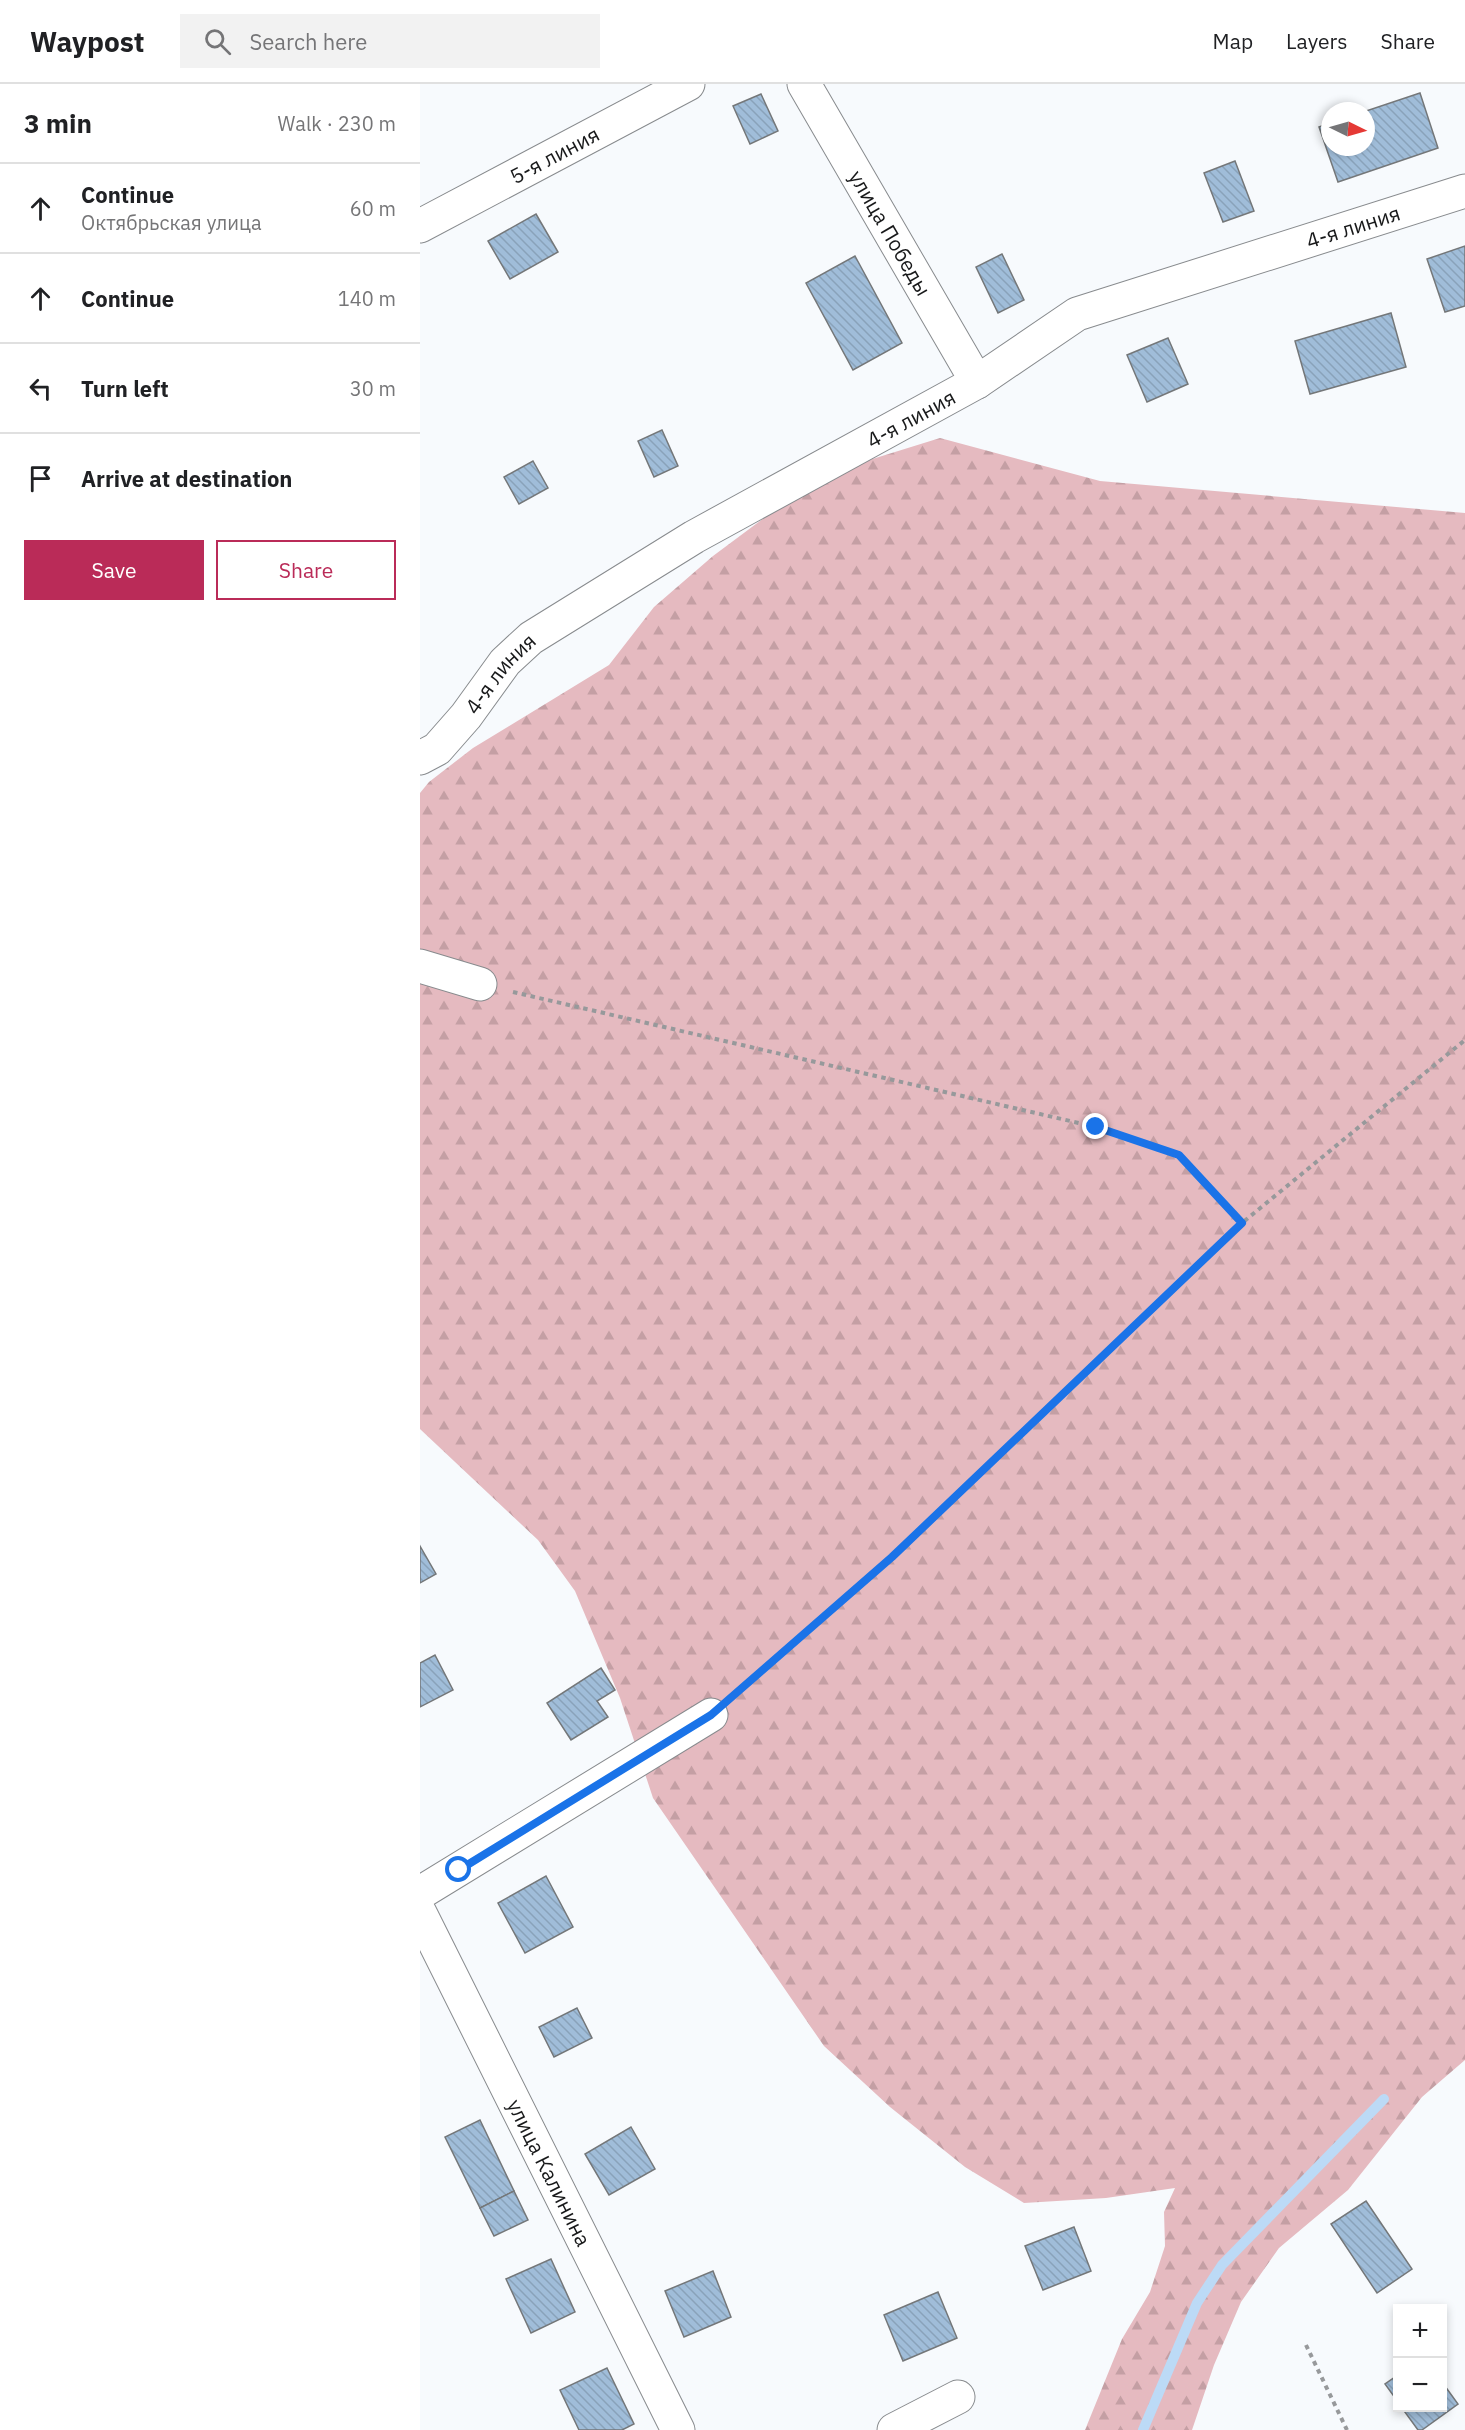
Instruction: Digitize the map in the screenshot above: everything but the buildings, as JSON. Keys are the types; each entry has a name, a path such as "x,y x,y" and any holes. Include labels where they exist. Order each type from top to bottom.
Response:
{"street":[{"name":"5-я линия","path":"420,226 688,84"},
{"name":"улица Победы","path":"804,84 977,382"},
{"name":"4-я линия","path":"420,758 437,749 466,716 505,662 531,638 694,537 977,382 1077,314 1465,191"},
{"path":"420,966 480,984"},
{"path":"420,1893 711,1715"},
{"name":"улица Калинина","path":"420,1913 678,2430"},
{"path":"894,2430 958,2397"}],"path":[{"path":"480,984 1096,1127 1179,1155 1242,1223"},
{"path":"711,1715 892,1557 1242,1223 1465,1040"},
{"path":"1306,2345 1347,2430"}],"green space":[{"path":"940,438 1100,481 1465,513 1465,2060 1422,2097 1348,2190 1279,2248 1241,2302 1214,2365 1192,2430 1085,2430 1122,2339 1150,2292 1165,2246 1164,2212 1175,2188 1106,2198 1024,2203 965,2167 890,2107 824,2046 653,1798 620,1698 575,1591 538,1540 420,1429 420,793 429,782 473,748 609,665 654,607 713,556 772,512 866,461"}],"waterway":[{"path":"1143,2430 1197,2303 1222,2265 1384,2099"}],"route":[{"path":"459,1870 711,1715 892,1557 1242,1223 1179,1155 1096,1127"}]}
